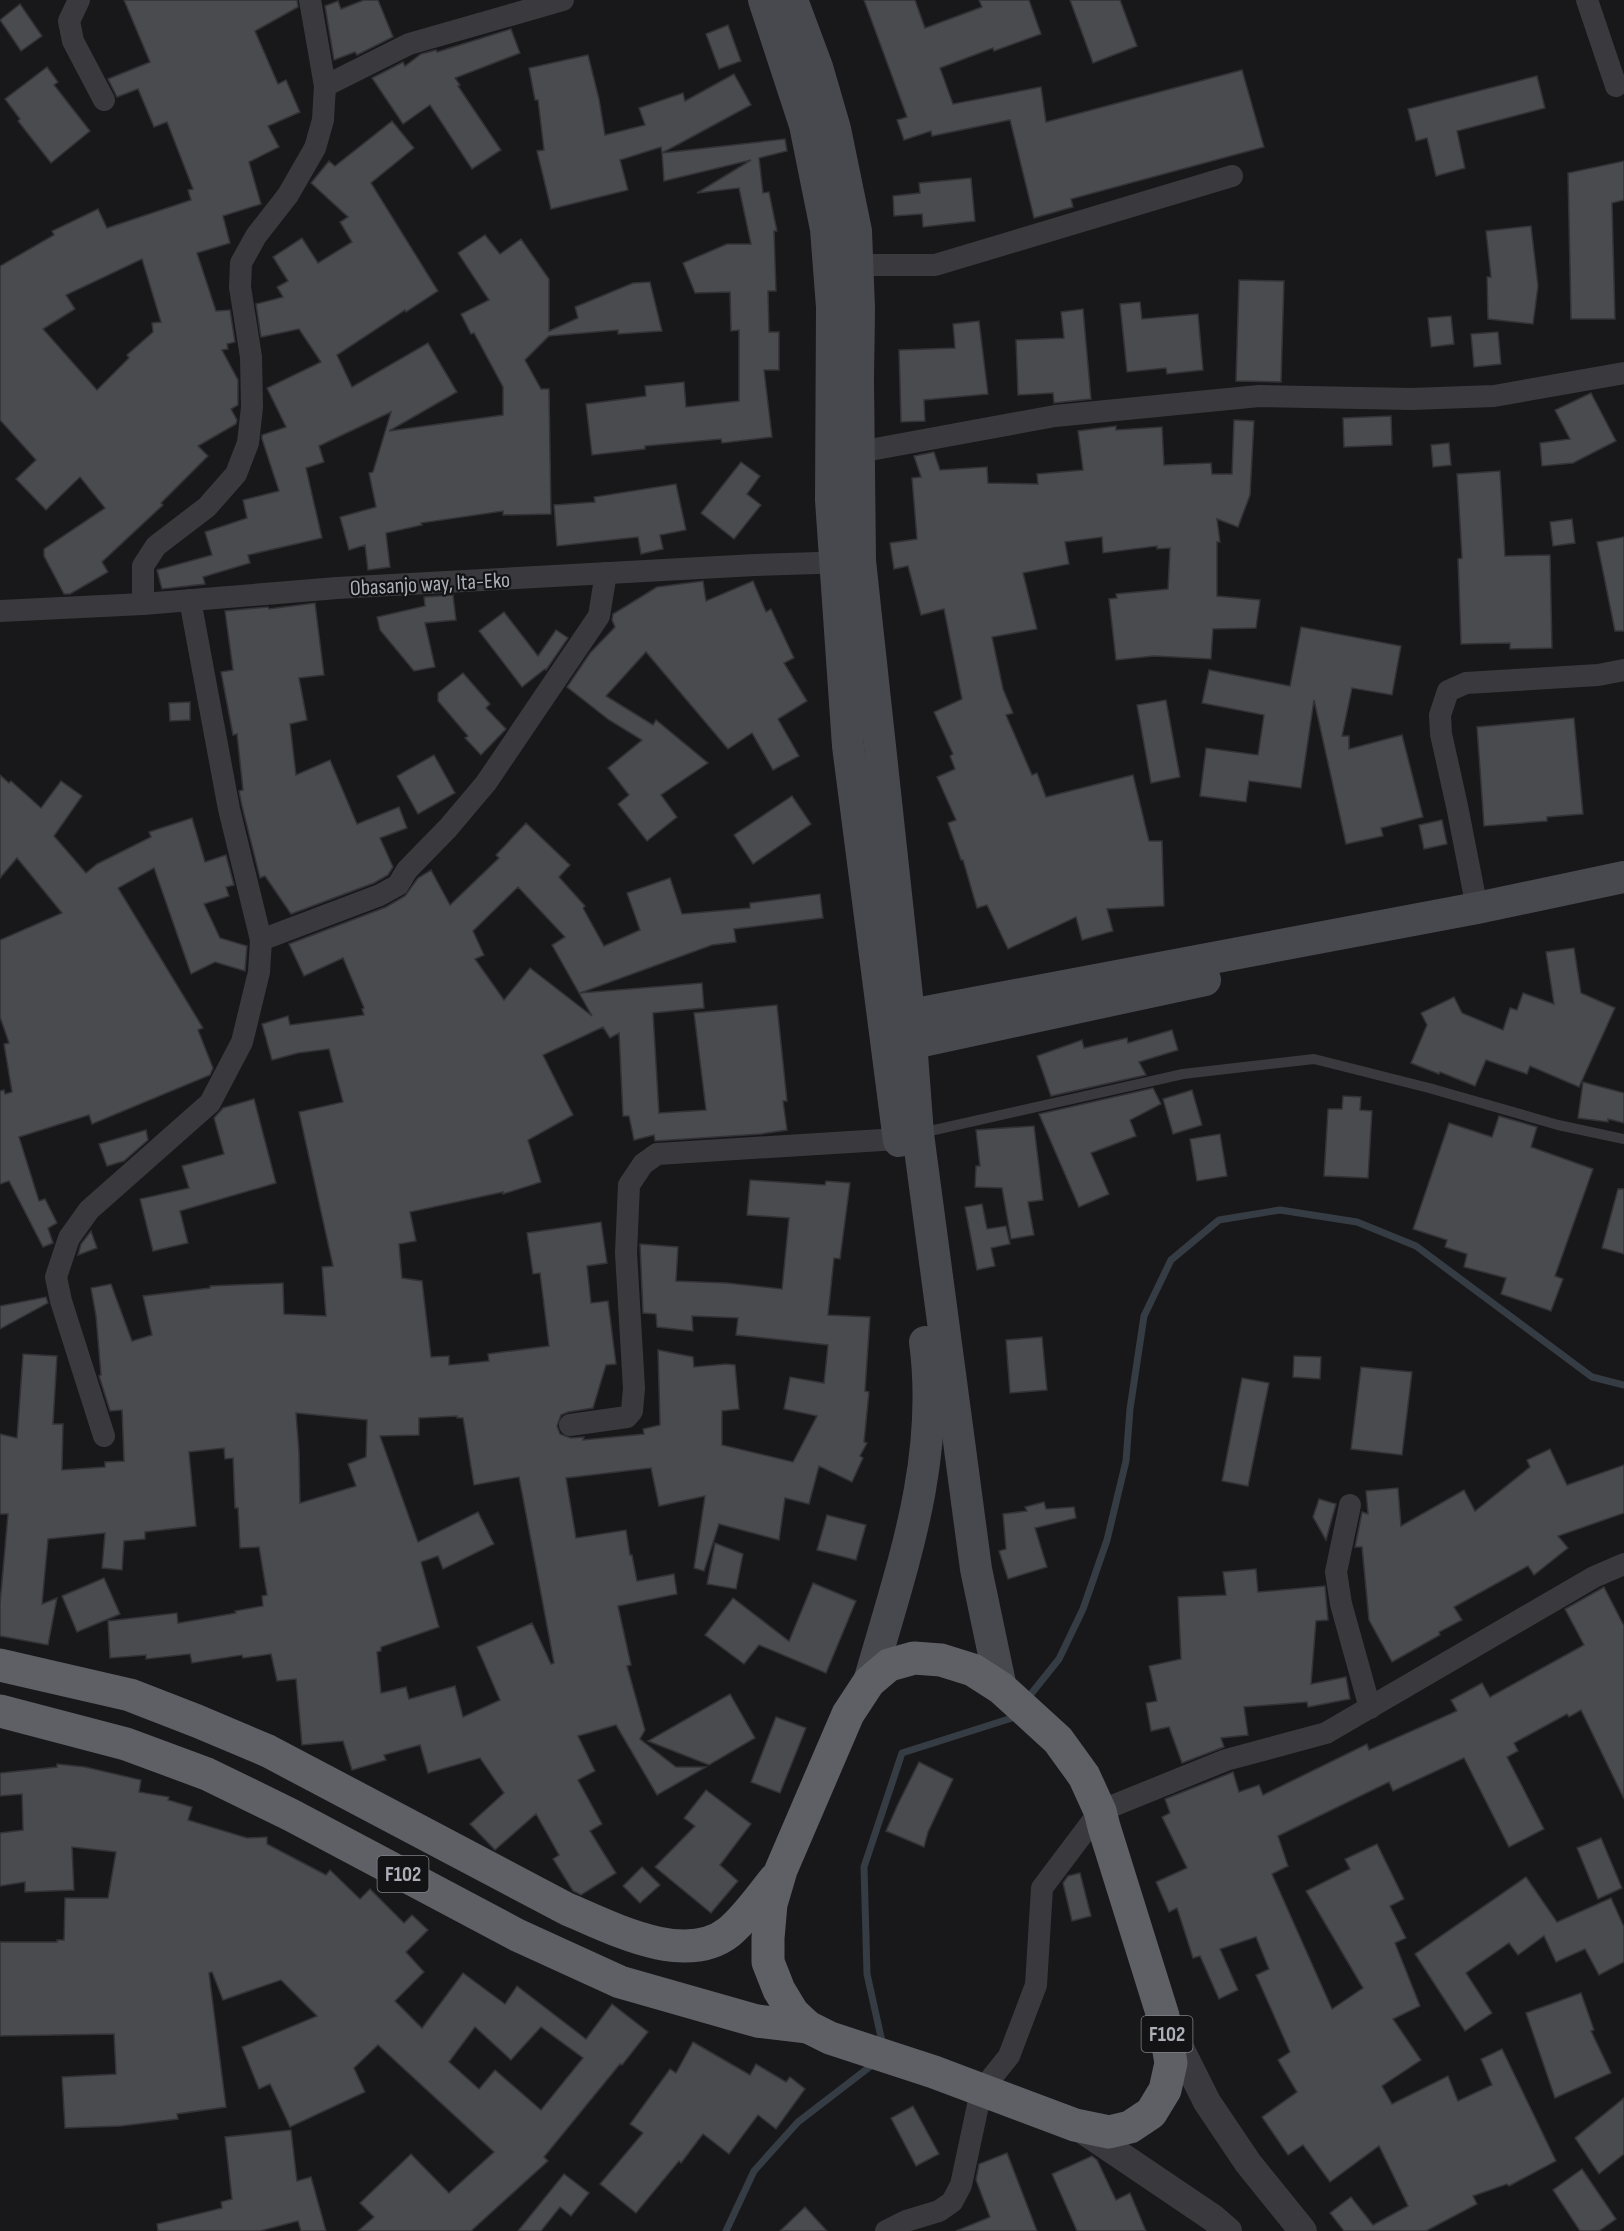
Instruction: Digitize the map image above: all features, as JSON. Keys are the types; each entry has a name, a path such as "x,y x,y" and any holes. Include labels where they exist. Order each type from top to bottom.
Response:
{"highway":[{"name":"F102","path":"914,1659 941,1660 973,1670 1001,1688 1058,1740 1084,1776 1100,1811 1163,2016 1171,2063 1165,2090 1151,2113 1130,2127 1108,2132 1075,2125 933,2072 830,2038 808,2027 793,2013 779,1990 768,1962 771,1905 781,1870 848,1714 868,1682 889,1665 914,1659"},
{"name":"F102","path":"0,1665 130,1695 268,1751 567,1909 619,1931 662,1945 700,1946 728,1933 749,1911 781,1870"},
{"name":"F102","path":"0,1711 126,1744 207,1774 291,1815 518,1935 620,1982 757,2021 808,2027"}],"main road":[{"path":"764,0 805,125 826,229 832,306 831,500 848,562 908,1136 928,1364 929,1413 925,1468 914,1525 868,1682"},
{"path":"792,0 817,67 835,129 856,231 859,308 859,452 848,562"},
{"path":"897,1032 1624,877"},
{"path":"897,1032 1624,890"},
{"path":"908,1136 976,1569 1001,1688"}],"street":[{"path":"79,0 69,21 73,41 104,100"},
{"path":"143,604 143,566 156,546 207,507 236,474 248,443 252,407 251,357 240,287 241,263 256,236 288,195 315,148 323,120 325,86 310,0"},
{"path":"325,86 409,44 563,0"},
{"path":"1587,0 1616,86"},
{"path":"857,265 935,265 1232,176"},
{"path":"859,452 1054,416 1259,396 1411,399 1494,396 1624,373"},
{"name":"Obasanjo way, Ita-Eko","path":"0,611 143,604 337,588 848,562"},
{"path":"261,940 380,895 398,885 407,870 448,828 486,783 578,650 599,616 606,573"},
{"path":"104,1436 61,1301 56,1277 69,1238 89,1210 210,1103 242,1042 259,972 261,940 229,808 190,600"},
{"path":"1477,908 1441,734 1440,715 1448,691 1466,683 1598,675 1624,670"},
{"path":"570,1425 627,1417 632,1411 634,1389 626,1253 629,1185 643,1164 657,1154 908,1136"},
{"path":"1350,1505 1336,1572 1341,1604 1370,1708"},
{"path":"886,2231 906,2221 939,2211 952,2202 961,2185 981,2091 1009,2056 1036,1985 1042,1888 1100,1811 1226,1760 1326,1733 1594,1576 1624,1564"},
{"name":"F102","path":"1163,2016 1208,2102 1248,2163 1303,2231"},
{"name":"F102","path":"1075,2125 1213,2218 1228,2231"}],"lane":[{"path":"908,1136 1183,1074 1314,1059 1429,1088 1558,1125 1624,1139"}],"building":[{"path":"124,0 297,0 298,7 255,31 278,84 286,80 300,112 268,126 279,147 249,162 261,204 223,216 230,243 197,253 216,311 230,310 235,342 227,344 228,349 222,350 238,380 238,405 231,409 237,420 236,424 198,446 208,456 161,503 163,505 102,562 108,572 70,594 64,594 44,556 44,549 105,508 80,477 46,510 16,479 36,460 0,420 0,266 54,235 52,231 98,209 107,228 191,200 188,190 193,189 167,122 154,127 138,89 117,97 108,79 150,62","holes":["142,259 161,322 152,323 153,332 127,355 129,358 97,390 43,329 75,309 66,295"]},
{"path":"364,0 378,0 393,37 357,55 355,52 334,60 325,6 338,1 341,9"},
{"path":"864,0 915,0 925,28 982,7 979,0 1029,0 1041,34 994,51 993,48 940,68 953,104 1041,87 1046,122 1242,70 1264,147 1071,199 1073,207 1034,218 1010,120 932,136 931,131 904,140 897,120 907,117"},
{"path":"1070,0 1120,0 1137,46 1093,63"},
{"path":"20,4 42,36 21,51 0,20"},
{"path":"728,25 741,61 719,69 706,34"},
{"path":"511,29 520,53 455,78 501,150 472,169 430,105 403,124 372,78 403,62 405,66 421,54 436,50 437,52"},
{"path":"588,55 605,135 645,125 639,108 683,93 685,101 734,74 751,105 662,153 661,147 620,160 628,190 551,209 537,151 544,150 538,100 535,100 529,68"},
{"path":"47,67 58,82 54,85 90,131 51,163 18,121 20,119 5,99"},
{"path":"1537,76 1545,108 1457,131 1465,168 1436,176 1427,138 1416,141 1408,109"},
{"path":"392,121 414,148 371,183 438,291 337,355 352,387 428,343 457,392 389,431 503,415 503,387 461,314 489,300 458,253 485,235 500,254 521,239 549,279 549,331 578,318 575,307 633,283 650,282 662,331 618,334 618,330 549,336 525,360 541,389 549,389 551,514 503,515 503,511 421,523 422,525 386,533 390,567 368,570 365,545 349,550 340,517 376,507 369,473 373,472 391,412 319,446 324,462 306,468 322,538 248,555 250,563 203,577 205,584 162,589 157,570 212,555 205,532 247,518 243,500 279,491 262,435 286,427 267,388 321,362 299,329 261,337 256,304 283,297 277,287 288,281 273,257 302,238 318,263 352,242 340,222 348,217 311,183 329,161 335,166"},
{"path":"785,139 787,151 759,158 763,193 769,192 777,231 774,231 776,291 768,291 769,332 779,332 779,370 764,370 772,437 722,443 721,439 645,446 645,449 592,455 586,404 646,396 645,386 684,382 686,407 739,401 739,330 731,331 730,292 695,293 683,263 727,244 751,244 739,188 697,193 751,160 664,181 662,153"},
{"path":"1624,161 1624,200 1612,203 1615,319 1571,319 1568,173"},
{"path":"971,178 975,221 923,227 922,214 894,216 893,196 920,193 919,183"},
{"path":"1531,226 1538,286 1533,324 1488,319 1487,277 1491,277 1486,231"},
{"path":"1239,280 1284,281 1281,382 1236,381"},
{"path":"1140,302 1142,319 1198,314 1203,370 1167,374 1166,368 1127,372 1120,304"},
{"path":"1083,309 1091,399 1054,403 1053,393 1018,395 1016,340 1064,338 1061,312"},
{"path":"1451,316 1454,344 1431,347 1428,318"},
{"path":"979,321 988,394 924,400 925,421 901,422 899,350 955,348 953,324"},
{"path":"1498,332 1501,364 1474,367 1471,334"},
{"path":"1591,393 1616,441 1573,463 1542,466 1540,443 1570,439 1555,410"},
{"path":"1391,416 1392,445 1344,447 1343,418"},
{"path":"1234,420 1254,421 1250,495 1238,527 1217,519 1220,542 1217,542 1217,596 1260,600 1256,628 1213,629 1211,659 1154,656 1116,660 1109,599 1117,598 1116,594 1168,589 1170,548 1157,549 1157,546 1103,553 1102,537 1065,542 1069,564 1023,573 1037,629 992,637 1003,689 1013,713 1006,715 1032,775 1037,773 1046,797 1133,775 1149,841 1162,841 1164,906 1107,909 1113,931 1082,940 1076,917 1008,949 987,905 977,908 963,860 961,860 948,823 956,820 937,777 955,769 950,756 953,754 934,712 962,699 944,609 921,615 908,566 894,569 890,543 917,539 912,478 921,477 914,456 934,452 940,470 987,467 988,483 1038,484 1037,474 1083,470 1078,431 1116,426 1116,430 1162,427 1164,465 1211,463 1212,474 1232,474"},
{"path":"1449,443 1451,465 1433,467 1431,445"},
{"path":"741,462 760,476 747,494 761,505 734,539 701,513"},
{"path":"1500,471 1505,556 1550,555 1552,648 1510,649 1510,643 1461,644 1458,559 1462,558 1457,474"},
{"path":"676,484 686,530 660,535 663,549 641,554 638,537 557,546 554,505 595,502 594,497"},
{"path":"1572,519 1575,543 1553,546 1550,522"},
{"path":"1624,537 1624,631 1615,631 1597,542"},
{"path":"703,581 706,601 753,581 766,612 771,609 794,658 784,663 807,701 778,719 799,756 773,770 752,733 728,749 646,652 606,696 653,725 656,720 708,763 661,795 677,817 647,841 618,804 629,795 608,768 642,740 609,720 567,687 590,653 615,627 612,620 613,614 657,587"},
{"path":"453,595 456,620 425,623 435,667 414,671 380,630 377,617 425,606 424,597"},
{"path":"315,603 324,675 299,678 307,720 290,724 296,775 330,760 357,824 399,807 407,828 380,838 393,867 388,875 374,883 291,914 265,876 260,878 242,806 239,791 243,790 237,734 233,735 221,672 233,670 225,611 268,607 269,609"},
{"path":"504,612 538,656 556,630 568,638 546,670 522,687 479,631"},
{"path":"1301,627 1401,646 1392,695 1352,688 1342,736 1349,736 1349,749 1402,735 1423,817 1381,828 1383,836 1346,844 1314,700 1301,788 1249,781 1246,802 1200,796 1206,748 1258,755 1264,715 1202,703 1209,670 1290,686"},
{"path":"463,673 490,704 486,708 506,729 481,755 465,738 468,736 438,701 438,693"},
{"path":"1166,700 1180,777 1151,783 1137,705"},
{"path":"190,702 190,720 170,721 169,703"},
{"path":"1574,718 1583,814 1547,817 1547,821 1484,826 1477,727"},
{"path":"434,755 455,793 418,814 397,776"},
{"path":"0,775 9,783 11,781 41,808 61,781 82,796 54,836 86,873 97,864 151,837 149,832 192,818 205,862 226,855 234,885 226,887 229,896 204,904 220,938 247,946 245,971 215,962 191,974 154,868 118,888 203,1028 198,1030 213,1068 210,1075 92,1124 89,1115 19,1137 39,1201 45,1199 57,1223 48,1228 53,1243 43,1247 9,1181 0,1184 0,1091 4,1090 5,1094 12,1092 4,1044 9,1043 0,1017 0,940 62,913 17,858 0,878"},
{"path":"792,796 811,824 753,864 734,835"},
{"path":"1442,820 1447,844 1424,849 1419,825"},
{"path":"526,823 570,865 559,877 585,906 583,908 604,946 640,930 627,893 670,878 682,914 750,908 750,903 820,894 823,918 734,929 736,942 712,945 580,993 702,983 704,1008 653,1013 659,1113 706,1110 694,1013 777,1005 787,1101 783,1101 787,1130 761,1134 655,1141 654,1135 634,1140 629,1116 623,1116 619,1033 610,1038 603,1027 543,1055 573,1115 528,1140 541,1182 503,1194 503,1192 410,1212 416,1241 399,1244 402,1278 422,1281 431,1357 449,1356 449,1365 489,1361 488,1354 549,1346 540,1273 533,1274 527,1233 601,1222 607,1263 587,1266 591,1303 608,1301 616,1364 606,1365 593,1408 561,1415 557,1426 560,1434 571,1438 584,1437 583,1440 644,1434 643,1429 660,1425 658,1350 693,1357 694,1367 735,1365 739,1409 722,1411 722,1445 793,1462 817,1416 784,1409 790,1377 824,1383 828,1345 736,1335 738,1318 692,1316 693,1331 657,1327 656,1314 643,1313 640,1244 678,1247 676,1281 727,1283 782,1289 789,1218 747,1215 750,1180 825,1185 826,1181 850,1183 840,1259 834,1258 828,1315 870,1317 865,1391 869,1392 864,1442 867,1443 860,1456 863,1458 852,1482 819,1466 809,1504 785,1498 779,1540 719,1524 704,1571 694,1568 705,1496 659,1506 651,1468 566,1478 576,1538 626,1530 637,1581 674,1574 677,1594 618,1606 631,1665 627,1666 645,1730 640,1739 676,1767 706,1767 657,1795 616,1725 578,1736 595,1771 578,1780 602,1824 590,1831 616,1873 581,1895 573,1891 553,1859 559,1855 536,1814 495,1850 470,1824 504,1793 480,1758 428,1773 420,1745 384,1755 386,1760 352,1770 343,1741 302,1745 296,1679 277,1681 271,1654 243,1658 242,1655 192,1663 190,1654 146,1659 146,1655 110,1658 108,1621 177,1613 178,1623 263,1606 262,1596 267,1595 259,1547 240,1548 238,1508 235,1508 233,1458 225,1459 224,1448 189,1452 196,1526 145,1532 145,1539 124,1541 122,1570 102,1568 105,1533 48,1539 42,1604 57,1598 48,1645 0,1636 0,1604 8,1514 0,1514 0,1434 17,1438 23,1354 57,1356 53,1424 63,1424 62,1470 105,1467 105,1462 124,1461 122,1410 110,1411 99,1376 101,1375 96,1316 91,1288 111,1284 132,1341 152,1335 143,1296 210,1288 210,1286 283,1283 284,1314 326,1316 322,1267 333,1266 299,1112 343,1102 329,1049 298,1053 272,1060 262,1024 288,1016 290,1025 364,1015 362,1009 364,1008 343,958 304,976 289,944 386,907 405,896 418,878 431,870 450,905 499,858 496,855","holes":["518,887 565,937 552,945 592,1016 530,968 504,1000 475,959 484,955 473,931","296,1413 367,1420 366,1457 348,1464 356,1486 300,1503","457,1416 457,1418 463,1418 474,1485 519,1477 554,1663 551,1664 532,1623 477,1647 500,1700 463,1717 455,1686 409,1699 406,1687 381,1693 377,1652 381,1651 381,1647 439,1627 421,1562 438,1556 443,1569 494,1544 478,1512 418,1542 380,1436 419,1435 419,1418"]},
{"path":"1574,948 1581,993 1615,1008 1579,1087 1530,1066 1527,1074 1486,1060 1475,1086 1411,1063 1427,1025 1421,1013 1454,997 1462,1013 1503,1030 1510,1008 1517,1010 1523,993 1554,1004 1546,952"},
{"path":"1172,1030 1178,1050 1139,1062 1146,1075 1051,1096 1037,1056 1082,1040 1084,1048 1127,1038 1128,1043"},
{"path":"1583,1082 1624,1093 1624,1123 1608,1119 1608,1122 1578,1118"},
{"path":"1153,1088 1161,1104 1130,1120 1136,1136 1091,1153 1109,1194 1079,1207 1039,1114"},
{"path":"1192,1090 1202,1125 1173,1134 1163,1099"},
{"path":"1343,1096 1361,1097 1360,1110 1372,1111 1368,1178 1324,1176 1328,1109 1342,1109"},
{"path":"254,1099 276,1183 180,1211 188,1243 153,1251 140,1199 189,1188 182,1166 224,1154 214,1118 223,1108"},
{"path":"1499,1116 1537,1127 1531,1147 1593,1169 1555,1276 1563,1279 1551,1311 1501,1294 1506,1278 1464,1267 1467,1254 1445,1247 1447,1240 1413,1229 1449,1123 1492,1137"},
{"path":"1034,1126 1043,1200 1028,1202 1034,1235 1011,1239 1002,1188 975,1187 976,1166 980,1166 976,1130"},
{"path":"146,1130 148,1140 124,1161 107,1166 99,1144"},
{"path":"1220,1134 1227,1176 1197,1181 1190,1139"},
{"path":"1618,1189 1624,1189 1624,1254 1602,1248"},
{"path":"982,1204 987,1229 1006,1226 1010,1244 991,1248 995,1266 977,1270 965,1207"},
{"path":"91,1231 97,1248 78,1255 81,1244"},
{"path":"46,1297 48,1303 0,1329 0,1306"},
{"path":"1042,1337 1047,1390 1010,1393 1006,1340"},
{"path":"1294,1356 1321,1357 1320,1379 1293,1377"},
{"path":"1361,1367 1412,1372 1402,1455 1351,1449"},
{"path":"1242,1378 1269,1383 1248,1486 1222,1481"},
{"path":"1550,1449 1567,1485 1624,1465 1624,1513 1558,1536 1568,1548 1534,1575 1528,1566 1454,1607 1462,1620 1392,1662 1369,1620 1362,1547 1355,1547 1362,1512 1368,1514 1366,1491 1398,1488 1401,1526 1464,1490 1475,1511 1530,1467 1527,1460"},
{"path":"1319,1499 1336,1504 1326,1540 1313,1517"},
{"path":"1044,1502 1046,1509 1074,1507 1076,1518 1035,1528 1047,1567 1008,1579 999,1551 1006,1549 1003,1514 1027,1511 1025,1507"},
{"path":"827,1515 866,1525 856,1560 817,1550"},
{"path":"715,1543 743,1554 736,1589 707,1584"},
{"path":"1256,1569 1258,1592 1325,1586 1328,1620 1316,1621 1311,1684 1346,1677 1350,1699 1308,1707 1307,1702 1244,1707 1248,1735 1221,1738 1224,1747 1182,1763 1169,1727 1151,1731 1146,1703 1157,1701 1149,1666 1181,1659 1178,1597 1226,1595 1223,1572"},
{"path":"104,1578 120,1614 77,1632 62,1596"},
{"path":"813,1583 856,1601 826,1673 759,1645 744,1664 705,1635 733,1598 789,1641"},
{"path":"1604,1587 1624,1626 1624,1799 1581,1710 1569,1717 1567,1714 1514,1743 1518,1751 1507,1757 1544,1829 1509,1847 1464,1758 1393,1791 1389,1782 1278,1836 1288,1866 1272,1874 1332,2009 1363,1988 1306,1891 1350,1869 1345,1859 1377,1844 1404,1899 1390,1906 1406,1938 1395,1943 1420,2006 1393,2019 1421,2060 1382,2086 1392,2104 1448,2076 1458,2101 1492,2085 1481,2059 1502,2049 1556,2161 1509,2186 1507,2184 1473,2196 1477,2204 1426,2231 1344,2231 1330,2213 1351,2197 1373,2225 1408,2206 1379,2146 1330,2182 1303,2145 1288,2155 1262,2117 1297,2092 1278,2060 1290,2052 1256,1975 1269,1969 1256,1937 1220,1949 1238,1990 1219,1999 1200,1956 1193,1958 1177,1908 1169,1912 1156,1882 1187,1868 1162,1817 1170,1813 1165,1799 1233,1772 1239,1792 1259,1785 1263,1795 1367,1744 1369,1750 1457,1711 1451,1700 1482,1683 1490,1697 1584,1645 1565,1609"},
{"path":"730,1694 755,1738 709,1765 648,1741"},
{"path":"776,1717 806,1728 780,1793 751,1782"},
{"path":"919,1762 953,1779 928,1832 924,1847 886,1831"},
{"path":"57,1764 85,1767 141,1780 139,1792 169,1797 168,1800 192,1807 188,1820 247,1838 267,1837 267,1844 326,1875 330,1870 360,1899 370,1889 404,1923 412,1915 428,1930 406,1952 424,1972 395,2001 422,2028 463,1973 505,2004 517,1986 586,2039 612,2004 648,2032 544,2157 548,2161 471,2231 358,2231 374,2217 360,2203 411,2154 449,2193 494,2152 378,2045 354,2068 365,2092 290,2127 270,2084 259,2089 242,2047 317,2016 281,1980 223,2000 212,1972 209,1973 226,2107 177,2114 178,2119 121,2126 65,2128 62,2077 116,2074 114,2034 0,2036 0,1942 64,1940 65,1898 108,1898 116,1852 72,1847 74,1890 25,1892 25,1882 0,1886 0,1833 23,1830 22,1794 0,1796 0,1773 57,1767","holes":["475,2027 511,2060 541,2027 583,2058 541,2110 495,2070 479,2089 449,2062"]},
{"path":"706,1790 751,1824 720,1865 738,1881 711,1913 655,1867 695,1826 684,1818"},
{"path":"1601,1838 1622,1888 1598,1899 1577,1848"},
{"path":"642,1867 660,1885 640,1903 623,1886"},
{"path":"1080,1873 1091,1916 1072,1921 1063,1883 1068,1876"},
{"path":"1526,1877 1557,1922 1611,1898 1624,1927 1624,1962 1599,1975 1585,1949 1556,1962 1544,1936 1518,1955 1509,1943 1466,1973 1492,2013 1465,2031 1415,1954"},
{"path":"1581,1993 1594,2030 1591,2031 1611,2073 1555,2098 1526,2013"},
{"path":"693,2042 750,2075 756,2064 786,2082 790,2077 805,2089 776,2129 758,2115 729,2154 703,2134 681,2163 679,2161 636,2213 600,2184 643,2133 630,2124 670,2069 676,2073"},
{"path":"1624,2098 1624,2154 1599,2174 1575,2138"},
{"path":"913,2106 939,2154 916,2166 891,2118"},
{"path":"291,2130 297,2181 311,2177 326,2231 301,2231 298,2221 260,2231 158,2231 157,2224 222,2208 221,2202 232,2199 225,2137"},
{"path":"1007,2153 1037,2231 956,2231 990,2217 976,2180 979,2164"},
{"path":"1092,2156 1097,2160 1116,2200 1130,2193 1146,2231 1077,2231 1052,2174"},
{"path":"1582,2169 1616,2219 1599,2231 1580,2231 1553,2190"},
{"path":"564,2174 589,2193 571,2216 560,2207 541,2231 518,2231"},
{"path":"805,2207 827,2231 780,2231"}],"waterway":[{"path":"1027,1699 1059,1659 1083,1609 1107,1540 1126,1461 1130,1409 1144,1316 1171,1260 1219,1220 1280,1210 1357,1222 1416,1246 1592,1377 1624,1385"},
{"path":"883,2046 867,1974 864,1867 902,1753 1012,1718 1016,1712"},
{"path":"726,2231 754,2171 798,2122 876,2062"}]}
